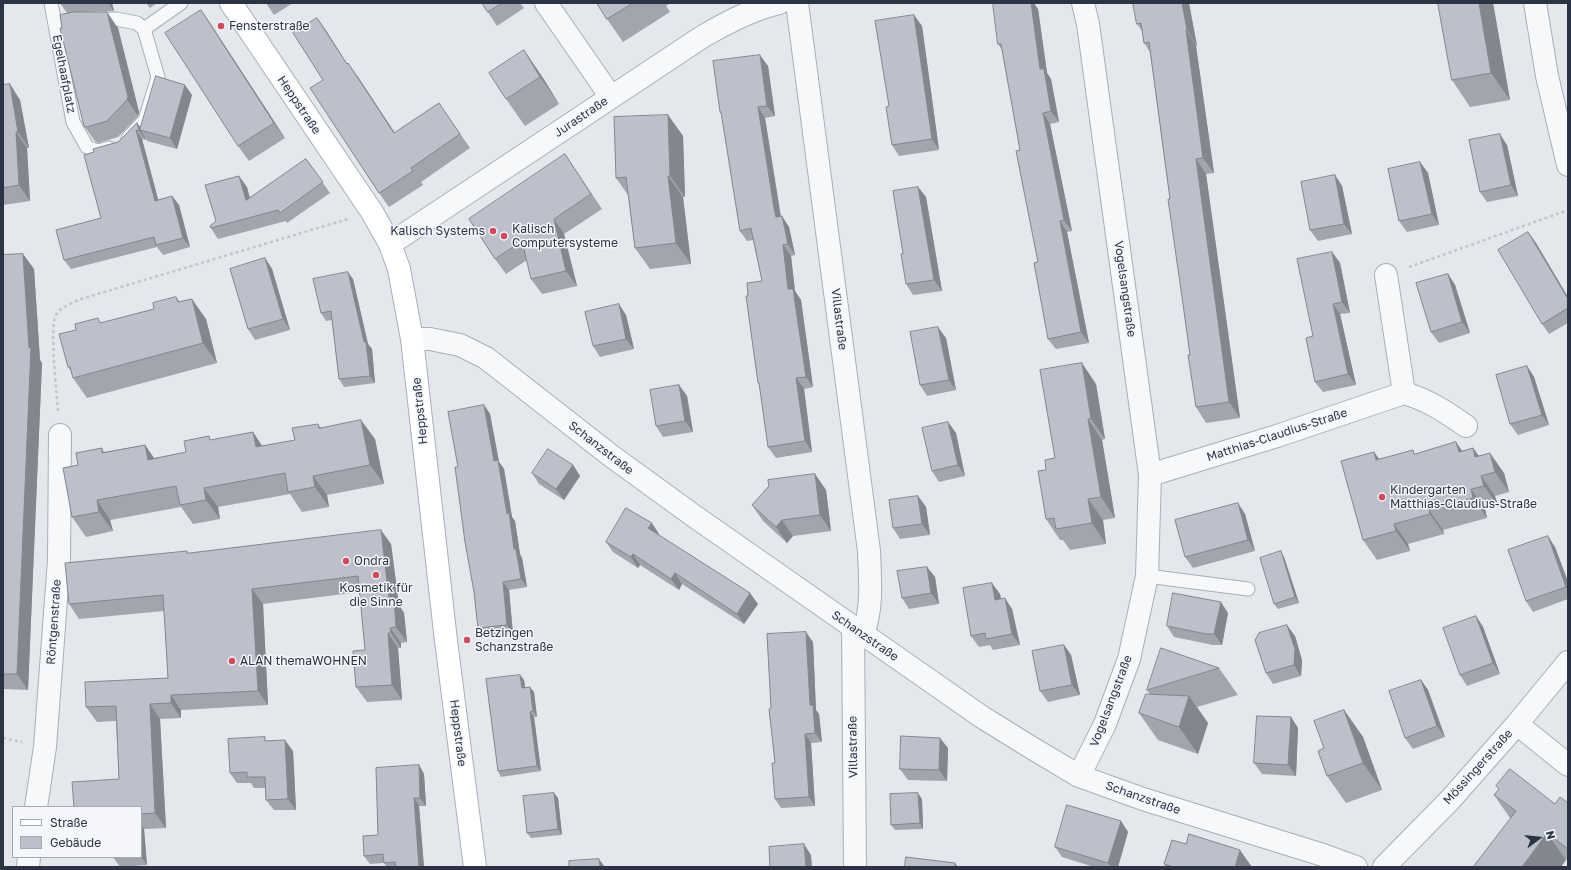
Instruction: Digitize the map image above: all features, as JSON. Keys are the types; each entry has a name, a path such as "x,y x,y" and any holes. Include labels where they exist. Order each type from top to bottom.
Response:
{"street":[{"name":"Heppstraße","path":"231,3 372,212 390,244 399,269 412,339 447,648 475,867"},
{"path":"546,3 611,97"},
{"name":"Jurastraße","path":"390,244 702,37 726,23 751,12 779,3"},
{"name":"Villastraße","path":"797,3 869,551 870,600 868,620 858,630 855,867"},
{"name":"Vogelsangstraße","path":"1079,776 1105,724 1129,659 1147,576 1150,475 1088,24 1083,3"},
{"path":"1535,3 1547,76 1568,165"},
{"path":"1386,275 1404,393 1421,398 1437,406 1466,426"},
{"name":"Schanzstraße","path":"412,339 430,339 460,345 486,358 642,479 982,717 1079,776 1321,861 1356,867"},
{"name":"Matthias-Claudius-Straße","path":"1150,475 1277,436 1404,393"},
{"name":"Röntgenstraße","path":"36,806 44,747 59,560 60,435"},
{"name":"Mössingerstraße","path":"1384,867 1450,800 1517,724 1568,662"},
{"path":"1517,724 1568,765"}],"lane":[{"name":"Egelhaafplatz","path":"50,3 73,122 87,147 98,151 122,144 145,120 158,77 144,29 137,23 116,19 84,20 55,25"},
{"path":"144,29 180,3"},
{"path":"1147,576 1248,589"}],"path":[{"path":"1386,275 1568,210"},
{"path":"60,435 53,330 55,316 61,309 81,299 372,212"}],"building":[{"path":"482,3 502,3 488,12"},
{"path":"597,3 633,3 607,19"},
{"path":"993,3 1031,3 1040,69 1044,69 1051,111 1043,113 1064,220 1060,221 1081,332 1048,339 1034,263 1038,262 1016,151 1020,150 1001,44 998,44"},
{"path":"1133,3 1182,3 1187,30 1203,158 1196,159 1229,402 1196,407 1188,355 1190,355 1168,199 1170,199 1149,42 1144,43 1141,23 1137,24"},
{"path":"1438,3 1479,3 1491,73 1452,80"},
{"path":"201,10 274,123 238,146 165,33"},
{"path":"74,12 107,12 128,97 127,100 107,121 87,127 84,126 60,28 62,28 60,15"},
{"path":"914,15 932,139 892,145 886,107 889,106 875,21"},
{"path":"317,18 394,133 439,103 460,134 411,168 413,171 379,193 310,88 323,80 293,33"},
{"path":"524,50 540,77 506,99 489,73"},
{"path":"760,55 767,106 758,107 774,208 776,217 782,216 788,244 783,245 788,289 793,289 806,377 796,378 805,441 768,447 746,296 748,296 747,283 762,281 751,228 740,231 713,61"},
{"path":"156,76 185,85 170,138 140,130"},
{"path":"10,84 18,132 16,132 19,185 3,188 3,85"},
{"path":"668,115 670,176 668,176 676,243 635,248 626,177 616,178 614,117"},
{"path":"137,123 139,131 136,130 155,201 172,196 183,238 156,245 154,237 64,260 56,230 101,218 84,155 94,152 93,149 118,142"},
{"path":"1500,134 1511,185 1480,192 1469,140"},
{"path":"565,154 591,194 554,219 566,271 531,279 522,241 495,259 469,219"},
{"path":"306,159 323,182 280,213 278,210 211,228 210,226 216,221 205,185 239,176 246,200"},
{"path":"1420,162 1432,214 1399,221 1388,169"},
{"path":"1335,175 1344,224 1310,230 1301,182"},
{"path":"918,187 934,280 906,284 893,191"},
{"path":"1528,232 1568,299 1568,308 1542,324 1498,250"},
{"path":"1332,252 1342,302 1333,304 1348,374 1315,382 1306,338 1313,336 1297,259"},
{"path":"23,254 29,348 31,347 17,674 3,674 3,255"},
{"path":"265,258 283,319 248,329 230,269"},
{"path":"348,272 364,342 366,342 370,376 339,379 331,311 321,313 313,279"},
{"path":"1448,274 1462,322 1431,332 1416,283"},
{"path":"176,297 178,302 192,299 203,343 73,378 70,367 68,367 59,334 76,330 75,324 98,318 100,323 154,309 153,303"},
{"path":"619,304 626,339 593,346 585,312"},
{"path":"938,327 949,380 920,385 910,332"},
{"path":"1082,363 1091,419 1088,419 1101,497 1088,499 1092,523 1056,529 1054,518 1046,519 1038,471 1046,470 1045,460 1055,458 1040,370"},
{"path":"1527,366 1542,415 1510,424 1496,375"},
{"path":"679,385 685,421 656,426 650,390"},
{"path":"484,405 494,461 498,460 507,514 509,512 514,549 516,549 521,579 503,582 507,625 478,628 455,467 458,467 448,412"},
{"path":"361,420 370,465 313,476 315,487 288,492 285,473 204,488 206,500 180,505 176,486 97,500 99,512 72,517 63,468 78,465 76,453 102,448 102,453 145,445 148,460 186,452 184,441 209,436 210,440 253,432 256,447 295,440 292,428 318,424 319,428"},
{"path":"948,422 958,465 932,471 922,428"},
{"path":"1456,442 1459,452 1473,448 1475,457 1490,453 1495,472 1481,476 1484,486 1471,489 1473,498 1429,510 1430,514 1394,524 1396,531 1363,540 1341,461 1374,452 1376,460 1413,450 1414,454"},
{"path":"548,449 573,465 556,489 532,473"},
{"path":"815,474 820,515 782,520 776,527 752,505 769,486 768,480"},
{"path":"918,496 922,524 893,528 889,500"},
{"path":"1238,503 1248,540 1185,557 1175,520"},
{"path":"626,508 652,523 648,528 750,593 737,614 675,573 671,579 633,554 631,557 606,542"},
{"path":"381,530 389,598 394,598 396,627 390,628 391,633 388,633 392,685 356,687 353,651 365,650 358,576 252,589 258,691 171,695 171,703 150,704 155,813 142,814 142,806 74,806 72,782 119,779 116,706 86,707 85,682 168,678 163,595 69,604 65,563 187,551 187,553"},
{"path":"1548,536 1566,587 1526,601 1508,550"},
{"path":"1281,551 1295,597 1274,604 1260,558"},
{"path":"927,567 931,593 902,598 897,571"},
{"path":"992,583 995,600 1005,598 1012,634 986,639 985,633 971,636 963,588"},
{"path":"1173,593 1221,602 1214,634 1206,634 1167,626"},
{"path":"1476,616 1493,663 1460,675 1443,628"},
{"path":"1287,625 1295,649 1294,665 1266,673 1255,640 1259,633"},
{"path":"806,632 810,705 813,705 815,733 805,734 809,797 775,799 772,763 775,763 769,709 771,708 767,634"},
{"path":"1064,645 1072,685 1040,691 1032,651"},
{"path":"1161,648 1219,668 1147,690"},
{"path":"520,675 522,688 530,687 533,711 530,712 537,766 498,771 486,679"},
{"path":"1421,680 1437,726 1405,738 1389,691"},
{"path":"1146,694 1189,696 1179,727 1139,713"},
{"path":"1344,710 1363,763 1327,776 1318,751 1324,748 1314,721"},
{"path":"1257,716 1291,717 1288,765 1254,763"},
{"path":"901,736 940,738 939,770 900,769"},
{"path":"265,737 265,741 285,740 288,799 266,800 265,777 247,777 247,772 230,773 228,739"},
{"path":"419,765 420,798 414,798 419,867 396,867 395,862 384,863 383,854 364,856 363,836 378,835 376,768"},
{"path":"1510,769 1555,804 1560,797 1568,803 1568,849 1547,833 1522,867 1473,867 1516,811 1494,795 1499,789 1496,786"},
{"path":"554,793 558,829 527,833 523,796"},
{"path":"918,793 920,823 891,825 890,794"},
{"path":"1067,805 1121,821 1108,863 1055,847"},
{"path":"1189,834 1240,850 1235,867 1173,867 1164,864 1172,840 1186,844"},
{"path":"804,844 806,867 770,867 769,847"},
{"path":"906,857 955,863 955,867 905,867"},
{"path":"599,859 600,867 569,867 569,861"}],"place":[{"name":"Fensterstraße","path":"221,26"},
{"name":"Kalisch Systems","path":"493,231"},
{"name":"Kalisch Computersysteme","path":"504,236"},
{"name":"Kindergarten Matthias-Claudius-Straße","path":"1382,497"},
{"name":"Ondra","path":"346,561"},
{"name":"Kosmetik für die Sinne","path":"376,575"},
{"name":"Betzingen Schanzstraße","path":"467,640"},
{"name":"ALAN themaWOHNEN","path":"232,661"}]}
